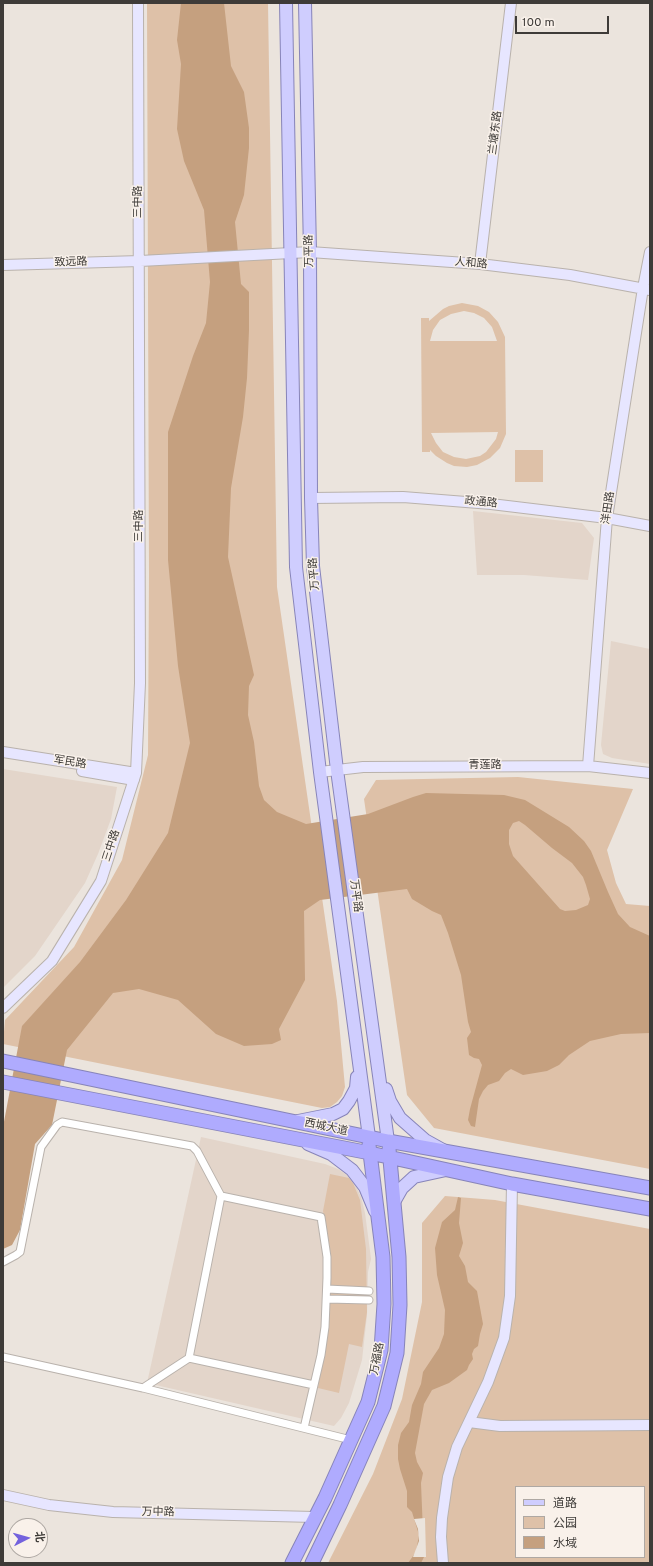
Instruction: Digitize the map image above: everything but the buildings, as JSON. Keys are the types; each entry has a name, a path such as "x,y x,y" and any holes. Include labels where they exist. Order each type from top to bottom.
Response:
{"highway":[{"name":"西城大道","path":"3,1061 388,1141 650,1188"},
{"name":"西城大道","path":"3,1082 370,1153 515,1185 650,1209"},
{"name":"万福路","path":"292,1563 314,1517 325,1498 368,1402 381,1350 383,1257 368,1137"},
{"name":"万福路","path":"312,1563 340,1505 384,1406 397,1353 400,1291 399,1257 388,1141"}],"main road":[{"name":"万平路","path":"286,3 296,567 320,772 368,1137"},
{"name":"万平路","path":"305,3 310,252 311,498 313,566 337,770 388,1141"},
{"path":"294,1122 333,1114 343,1109 349,1102 356,1088 359,1066"},
{"path":"379,1072 390,1102 400,1118 426,1140 447,1152"},
{"path":"297,1139 331,1154 352,1170 365,1187 378,1222"},
{"path":"394,1202 402,1188 414,1177 446,1170"}],"street":[{"name":"三中路","path":"3,1008 52,961 101,880 135,776 140,682 140,261 138,3"},
{"name":"兰塘东路","path":"480,264 511,3"},
{"name":"致远路","path":"3,265 140,261 290,252"},
{"name":"人和路","path":"290,252 310,252 480,264 570,275 646,289"},
{"name":"洋田路","path":"588,766 607,518 646,289 650,252"},
{"name":"政通路","path":"311,498 403,497 492,504 607,518 650,526"},
{"name":"军民路","path":"3,752 135,776"},
{"name":"军民路","path":"3,758 135,776"},
{"name":"青莲路","path":"320,772 363,767 588,766 650,773"},
{"path":"3,1262 20,1252 41,1147 57,1125 62,1122 192,1146 197,1151 221,1196 189,1358"},
{"path":"445,1563 445,1529 448,1492 453,1469 504,1338 510,1296 515,1185"},
{"path":"221,1196 321,1217 327,1257 327,1299 323,1342 304,1428"},
{"path":"327,1289 369,1291"},
{"path":"327,1299 369,1300"},
{"path":"3,1358 143,1388 351,1440"},
{"path":"143,1388 189,1358 314,1385"},
{"path":"471,1422 500,1426 650,1425"},
{"name":"万中路","path":"3,1495 49,1505 113,1512 314,1517"}],"shaded area":[{"path":"473,511 582,523 594,538 588,580 524,575 477,575"},
{"path":"611,641 650,649 650,764 612,758 603,754 601,745"},
{"path":"3,769 117,787 111,819 85,883 35,956 3,988"},
{"path":"201,1137 325,1164 338,1169 350,1177 361,1197 365,1213 371,1259 368,1272 367,1315 362,1360 349,1403 341,1418 334,1426 147,1383"}],"green space":[{"path":"147,3 268,3 277,587 337,1001 345,1087 342,1096 330,1107 322,1108 3,1044 5,1020 74,947 122,860 148,755 149,574"},
{"path":"462,303 478,306 489,312 498,322 505,337 506,434 500,448 490,458 477,465 467,467 454,466 447,463 430,450 430,452 422,452 421,318 429,318 429,321 449,306","holes":["464,311 474,313 484,318 492,327 497,341 430,341 433,330 440,320 451,314","498,432 496,439 486,452 480,456 466,459 454,457 443,452 431,433"]},
{"path":"515,450 543,450 543,482 515,482"},
{"path":"518,777 633,789 607,850 616,883 626,904 650,906 650,1169 434,1128 407,1095 364,799 376,780"},
{"path":"330,1174 349,1178 353,1183 360,1200 366,1249 367,1312 362,1347 349,1344 339,1393 318,1388 327,1331 331,1284 329,1246 323,1211"},
{"path":"445,1196 495,1200 650,1229 650,1563 328,1563 373,1474 402,1399 422,1302 422,1223"}],"water":[{"path":"181,3 224,3 231,66 244,92 249,128 249,148 244,195 235,222 241,284 249,292 247,378 243,417 231,488 228,557 254,675 249,686 248,715 254,742 259,786 264,800 277,812 306,824 368,814 426,793 504,795 525,800 569,827 584,841 591,851 618,914 630,927 650,936 650,1033 621,1034 590,1041 569,1055 559,1065 547,1071 523,1075 511,1069 505,1073 499,1081 488,1085 483,1091 479,1099 475,1127 471,1126 468,1120 482,1065 479,1059 469,1055 467,1038 471,1032 468,1022 461,975 441,915 412,899 407,889 320,900 304,911 305,980 279,1029 281,1040 272,1044 244,1046 216,1034 178,1000 139,989 113,993 67,1050 52,1125 35,1144 20,1230 12,1245 3,1249 3,1127 22,1026 80,962 126,900 168,833 190,743 178,666 168,560 168,432 193,356 206,323 210,282 204,210 184,161 177,129 181,64 177,40","holes":["519,821 572,863 583,877 590,899 588,905 576,910 565,911 560,909 513,856 509,844 509,830 513,823"]},
{"path":"458,1197 461,1198 459,1223 463,1243 459,1256 465,1266 468,1282 477,1291 483,1324 478,1346 474,1349 472,1354 473,1359 467,1370 449,1383 432,1390 424,1404 415,1453 417,1462 423,1473 421,1483 424,1557 421,1563 408,1563 416,1552 419,1535 412,1512 407,1507 407,1491 398,1459 398,1445 401,1433 409,1422 412,1405 421,1384 423,1372 439,1348 444,1334 445,1310 437,1275 435,1248 442,1222 455,1210"}],"pier":[{"path":"425,1518 426,1557 413,1557 419,1541 418,1529 414,1519"}]}
